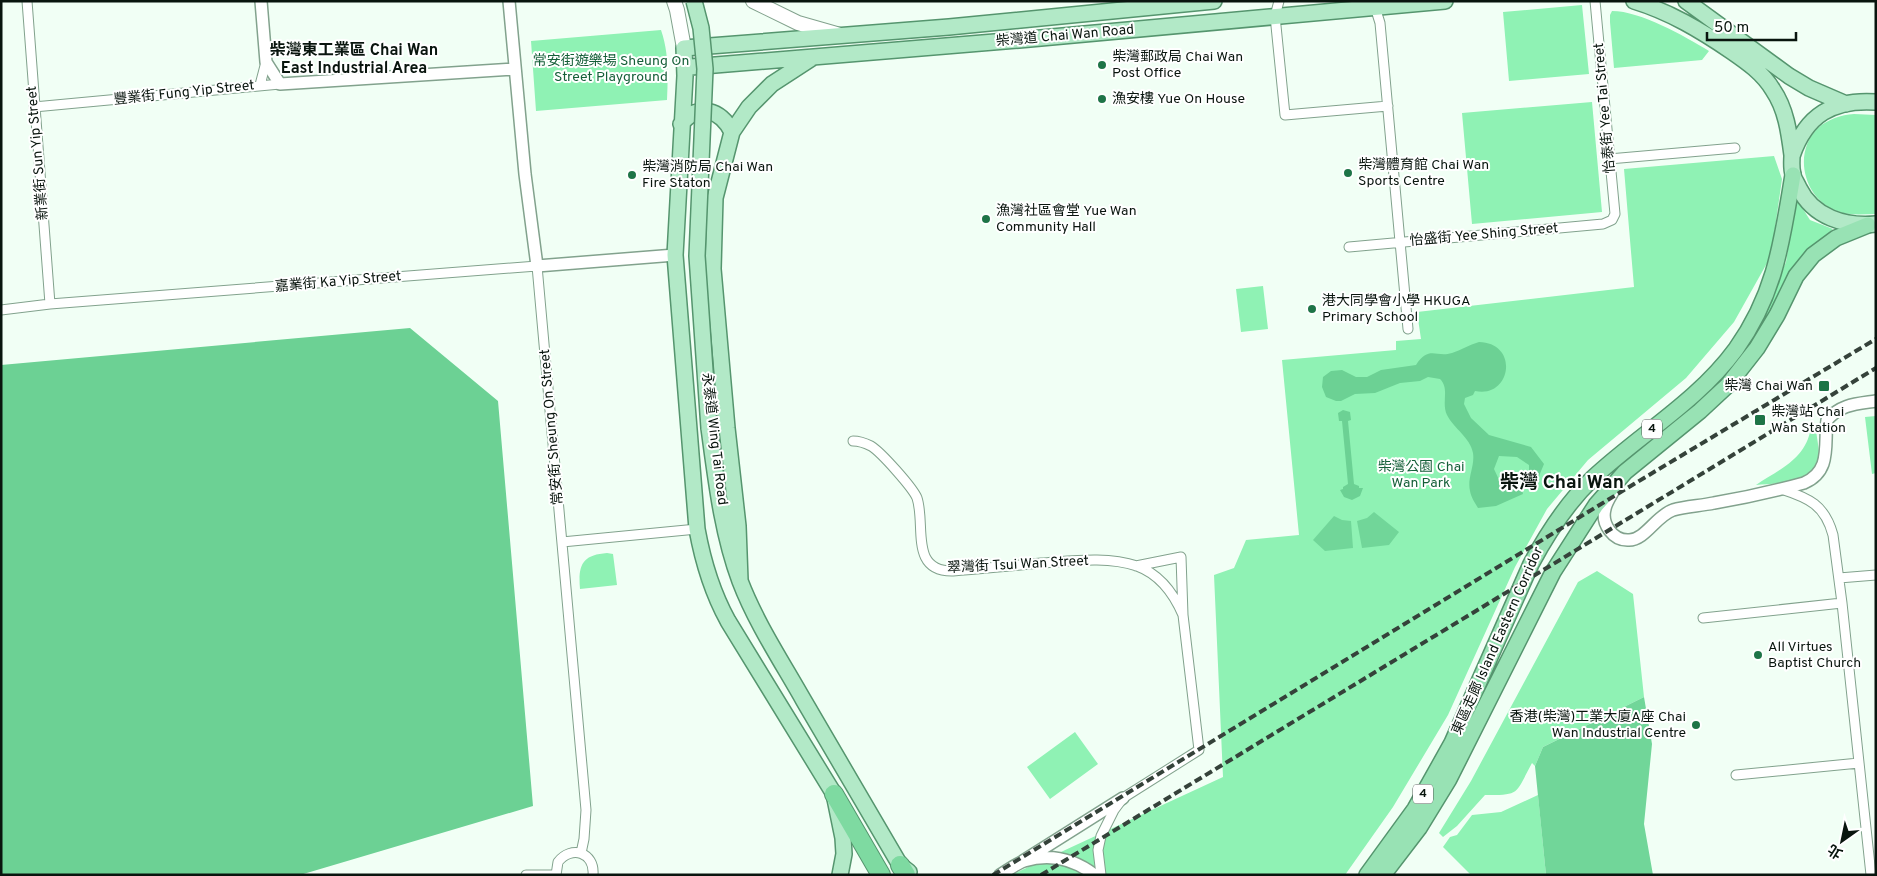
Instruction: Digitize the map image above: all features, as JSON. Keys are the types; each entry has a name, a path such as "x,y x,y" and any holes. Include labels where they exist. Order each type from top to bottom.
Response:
{"highway":[{"name":"東區走廊 Island Eastern Corridor","path":"1367,875 1415,809 1446,756 1470,706 1531,564 1562,513 1594,477 1695,394 1720,368 1744,336 1761,305 1774,275 1784,229 1792,174"},
{"name":"東區走廊 Island Eastern Corridor","path":"1383,875 1419,828 1449,779 1563,554 1596,505 1625,472 1728,385 1757,348 1777,315 1796,276 1813,255 1836,238 1872,225"},
{"path":"834,794 881,875"}],"main road":[{"name":"永泰道 Wing Tai Road","path":"674,1 678,10 685,67 675,255 697,530 708,577 720,607 834,794 843,838 844,854 840,875"},
{"name":"永泰道 Wing Tai Road","path":"694,1 701,28 705,69 698,256 709,428 726,526 740,580 774,650 906,871"},
{"name":"柴灣道 Chai Wan Road","path":"753,1 798,23 843,35"},
{"name":"柴灣道 Chai Wan Road","path":"684,48 1037,19 1214,1"},
{"name":"柴灣道 Chai Wan Road","path":"685,67 970,44 1275,16 1375,4 1445,1"},
{"path":"1634,1 1668,13 1693,26 1748,63 1765,79 1783,110 1792,157 1792,174 1803,196 1825,216 1845,223 1872,225"},
{"path":"1686,1 1789,76 1809,88 1846,104"},
{"path":"740,580 738,526 713,269 715,198 732,132 749,107 772,84 816,56"},
{"path":"1792,157 1799,138 1812,120 1820,113 1846,104 1876,102"},
{"path":"681,124 687,116 694,112 707,111 717,114 727,122 732,132"}],"street":[{"name":"新業街 Sun Yip Street","path":"27,1 50,304"},
{"path":"260,85 266,62 261,1"},
{"name":"常安街 Sheung On Street","path":"509,1 537,266 586,810 581,853"},
{"path":"1279,1 1275,16 1285,115 1388,106"},
{"name":"怡泰街 Yee Tai Street","path":"1595,1 1615,214"},
{"path":"1375,4 1380,23 1408,329"},
{"path":"266,62 280,84"},
{"name":"豐業街 Fung Yip Street","path":"34,107 260,85 515,69"},
{"path":"1609,159 1735,148"},
{"name":"怡盛街 Yee Shing Street","path":"1349,247 1603,224 1612,220 1615,214"},
{"name":"嘉業街 Ka Yip Street","path":"1,310 50,304 675,255"},
{"path":"1625,472 1607,503 1604,515 1610,531 1622,540 1638,538 1661,516 1671,511 1781,489 1812,479 1818,475 1825,458 1827,420 1838,409 1853,404 1876,401"},
{"name":"翠灣街 Tsui Wan Street","path":"853,441 866,444 876,450 914,493 918,506 923,552 931,565 946,571 1082,560 1100,560 1136,566 1181,557 1183,615 1199,750 1123,798 1114,810 1101,836 1098,850 1102,875"},
{"path":"1781,489 1807,498 1819,507 1825,515 1833,535 1871,875"},
{"path":"562,542 697,530"},
{"path":"1159,580 1156,568 1160,562 1166,560"},
{"name":"翠灣街 Tsui Wan Street","path":"1136,566 1159,580 1172,593 1183,615"},
{"path":"1838,578 1876,574"},
{"path":"1703,618 1842,603"},
{"path":"1736,775 1859,763"},
{"path":"1000,875 1123,798"},
{"path":"526,875 556,875 558,862 562,857 574,852 581,853 590,861 593,866 593,875"},
{"path":"1023,861 1055,857 1070,860 1084,866 1095,875"}],"green space":[{"path":"1582,5 1589,74 1509,81 1503,12"},
{"path":"1612,11 1636,15 1649,20 1709,51 1702,60 1614,68 1610,22"},
{"name":"常安街遊樂場 Sheung On Street Playground","path":"661,30 667,56 667,100 536,111 531,41"},
{"path":"1592,102 1602,212 1472,224 1462,113"},
{"path":"1854,114 1876,115 1876,214 1846,214 1826,205 1816,196 1805,174 1805,150 1810,138 1818,128 1835,118"},
{"name":"柴灣公園 Chai Wan Park","path":"1774,156 1782,179 1771,256 1734,322 1686,378 1588,460 1547,509 1515,567 1448,715 1393,807 1345,875 1011,875 1223,777 1214,575 1234,568 1246,540 1299,535 1282,360 1396,350 1396,341 1421,339 1417,312 1634,287 1624,169"},
{"path":"1796,198 1810,220 1833,229 1794,266 1763,328 1759,327 1786,262"},
{"path":"1263,286 1268,329 1241,332 1236,289"},
{"path":"1876,416 1876,473 1872,474 1865,417"},
{"path":"1813,426 1816,430 1819,454 1816,469 1810,474 1793,481 1756,485 1798,456"},
{"path":"607,553 613,554 617,585 580,589 580,574 583,563 592,556"},
{"path":"1597,571 1633,594 1644,697 1543,747 1535,766 1532,763 1516,791 1505,794 1485,795 1457,826 1443,837 1439,833 1471,781 1578,582"},
{"path":"1075,732 1098,764 1050,799 1027,767"},
{"path":"1538,795 1546,875 1471,875 1443,847 1450,837 1457,835 1472,815 1501,812"}],"shaded area":[{"path":"410,328 498,401 533,806 300,875 1,875 1,365"},
{"path":"1479,342 1492,345 1501,351 1505,360 1506,370 1503,379 1497,387 1487,391 1475,391 1473,395 1465,398 1464,404 1471,418 1489,435 1531,447 1544,464 1539,476 1529,473 1529,465 1517,457 1499,456 1494,469 1501,484 1521,485 1523,494 1496,506 1478,508 1471,495 1469,486 1473,453 1469,442 1447,415 1445,410 1445,391 1440,379 1428,377 1420,381 1400,383 1375,393 1355,394 1341,401 1326,397 1322,387 1323,377 1331,371 1342,370 1356,377 1367,377 1381,370 1416,365 1425,355 1452,353"},
{"path":"1343,410 1350,412 1351,420 1348,421 1354,484 1359,486 1359,488 1363,488 1360,496 1352,500 1344,497 1340,490 1348,484 1342,421 1339,421 1338,413"},
{"path":"1374,512 1399,532 1389,545 1362,548 1357,521 1367,518"},
{"path":"1334,516 1342,520 1351,521 1353,548 1325,551 1313,540"},
{"path":"1644,697 1652,744 1644,824 1653,875 1546,875 1535,766 1543,747"}],"railway":[{"path":"993,875 1634,484 1876,339"},
{"path":"1041,875 1876,368"}],"place":[{"name":"柴灣郵政局 Chai Wan Post Office","path":"1102,65"},
{"name":"漁安樓 Yue On House","path":"1102,99"},
{"name":"柴灣體育館 Chai Wan Sports Centre","path":"1348,173"},
{"name":"柴灣消防局 Chai Wan Fire Staton","path":"632,175"},
{"name":"漁灣社區會堂 Yue Wan Community Hall","path":"986,219"},
{"name":"港大同學會小學 HKUGA Primary School","path":"1312,309"},
{"name":"柴灣 Chai Wan","path":"1824,386"},
{"name":"柴灣站 Chai Wan Station","path":"1760,420"},
{"name":"All Virtues Baptist Church","path":"1758,655"},
{"name":"香港(柴灣)工業大廈A座 Chai Wan Industrial Centre","path":"1696,725"}],"district":[{"name":"柴灣東工業區 Chai Wan East Industrial Area","path":"354,60"},
{"name":"柴灣 Chai Wan","path":"1562,483"}]}
